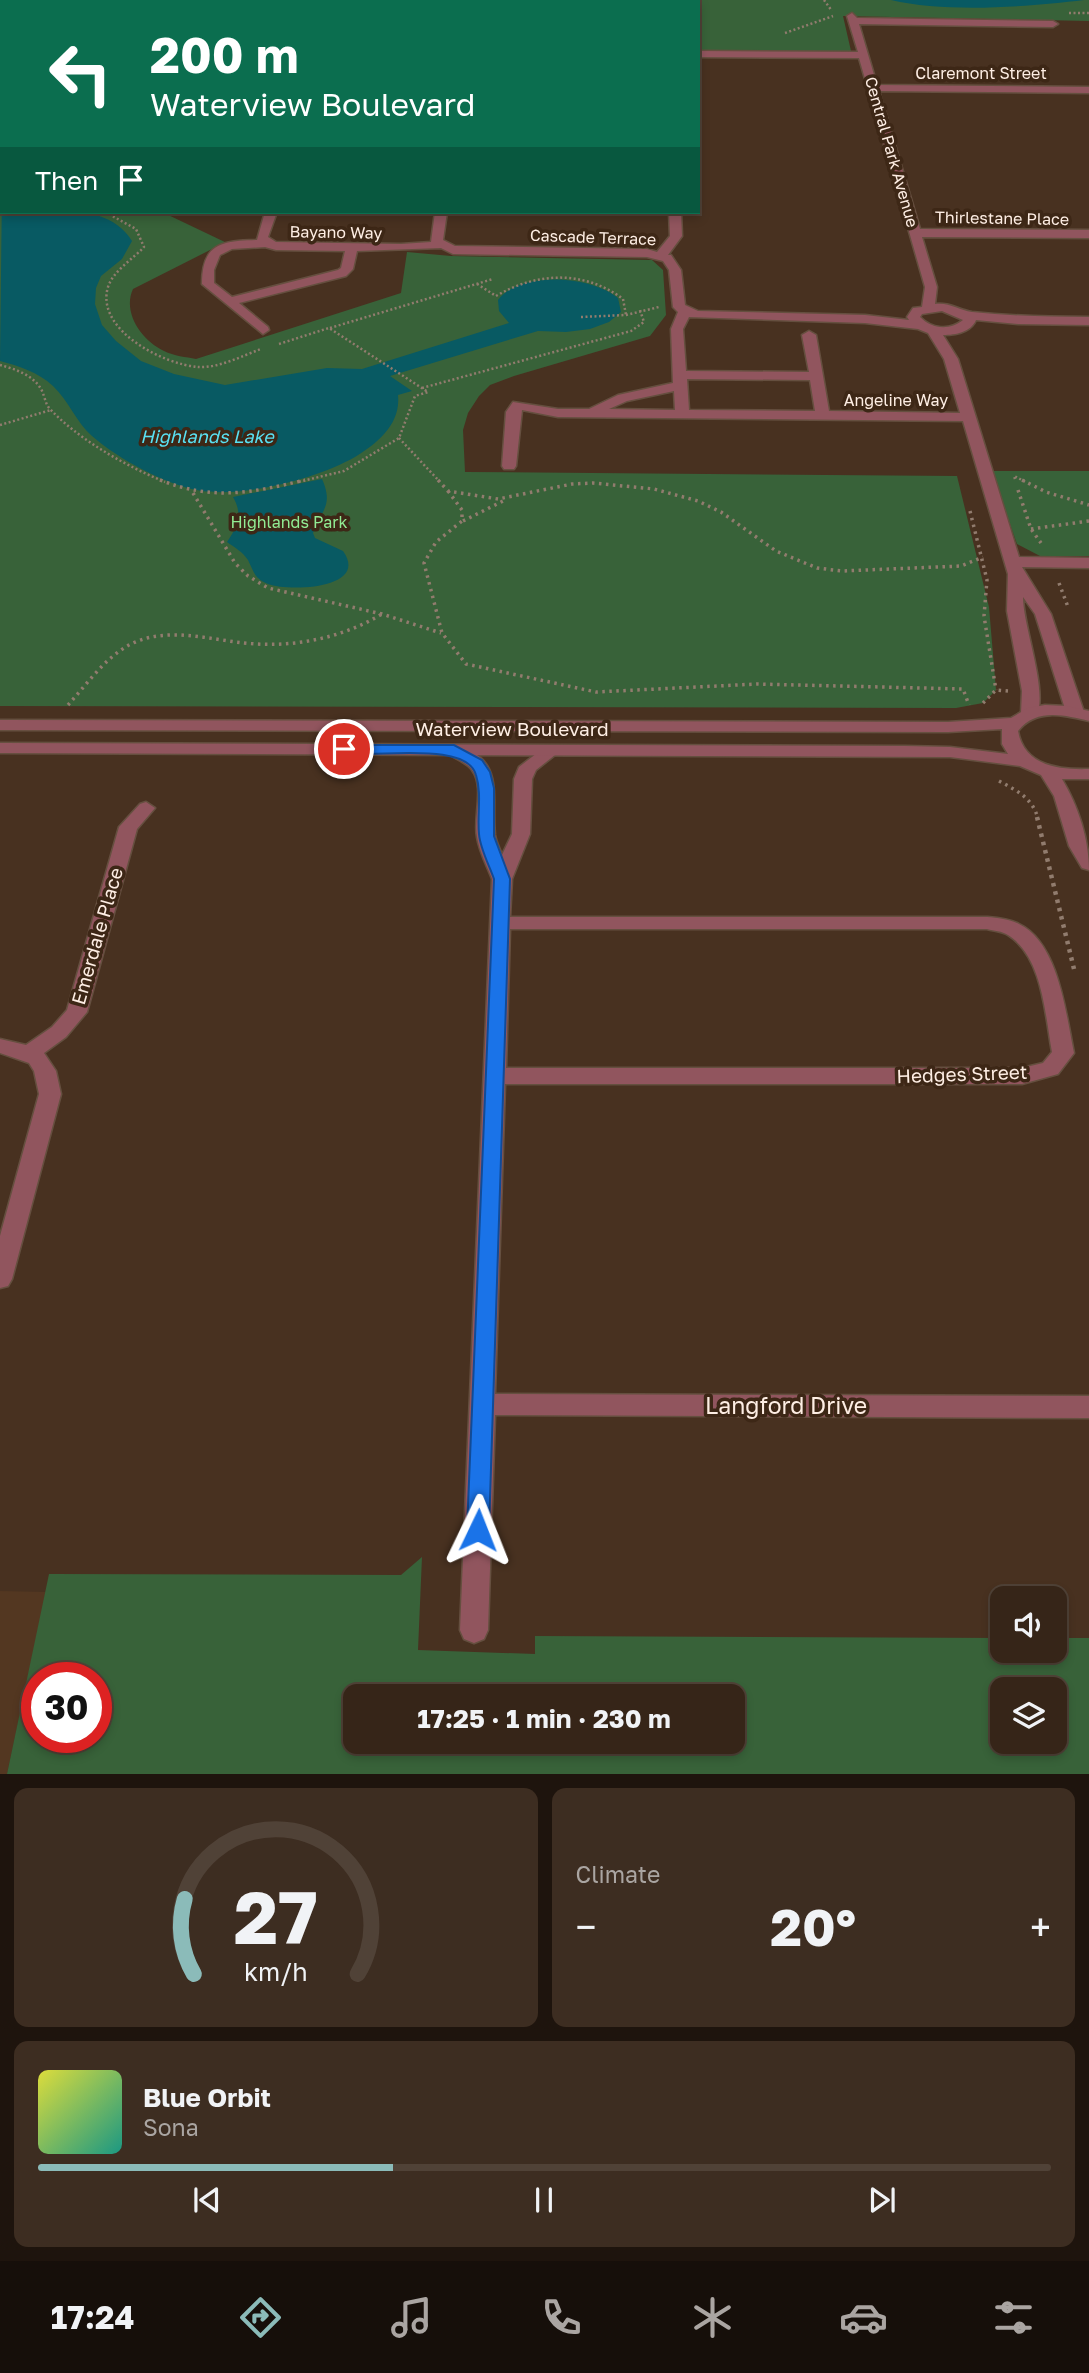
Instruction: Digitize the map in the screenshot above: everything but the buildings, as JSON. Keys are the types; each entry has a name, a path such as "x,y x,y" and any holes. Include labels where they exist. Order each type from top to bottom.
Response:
{"street":[{"name":"Central Park Avenue","path":"928,308 931,288 852,18 1054,24"},
{"path":"700,54 863,55"},
{"name":"Claremont Street","path":"873,88 1084,90"},
{"path":"1084,90 1088,105"},
{"name":"Bayano Way","path":"270,214 262,237 265,243 287,247 352,248 440,245"},
{"path":"440,214 437,237 440,245"},
{"path":"660,256 676,236 675,214"},
{"name":"Thirlestane Place","path":"915,233 1089,234"},
{"path":"263,330 208,284 211,254 230,246 265,243"},
{"name":"Cascade Terrace","path":"440,245 460,251 634,253 660,256 674,264 678,302 685,311"},
{"path":"229,302 342,273 348,269 352,248"},
{"name":"Central Park Avenue","path":"931,288 951,309"},
{"path":"916,319 928,308 951,309 964,323"},
{"path":"682,414 677,329 685,311 713,317 916,319 933,330 951,359 1015,568 1043,614 1082,714"},
{"path":"933,330 964,323 1018,320 1089,321"},
{"path":"951,359 964,323"},
{"name":"Angeline Way","path":"809,335 824,416"},
{"path":"590,413 623,398 680,380 816,376"},
{"name":"Angeline Way","path":"509,466 513,411 518,405 547,412 969,418"},
{"path":"1015,568 1089,563"},
{"path":"1015,568 1015,611 1031,691 1030,713"},
{"path":"1024,761 1009,741 1009,731 1014,723 1030,713 1052,709 1082,714"},
{"name":"Waterview Boulevard","path":"0,724 975,726 1014,723"},
{"name":"Waterview Boulevard","path":"0,748 905,751 982,755 1024,761 1048,771 1089,774"},
{"path":"454,750 477,763 483,772 486,788 486,836 502,879"},
{"path":"474,1630 502,879 521,834 523,779 528,767 551,751"},
{"path":"1048,771 1063,796 1078,846 1089,864"},
{"name":"Emerdale Place","path":"31,1052 59,1032 77,1012 128,827 146,808"},
{"name":"Hedges Street","path":"495,1076 1021,1076 1050,1069 1063,1053 1041,958 1030,940 1013,928 973,923 500,923"},
{"path":"0,1046 31,1052 47,1069 50,1094 0,1279"},
{"name":"Langford Drive","path":"483,1404 1089,1407"}],"path":[{"path":"824,0 828,4"},
{"path":"109,214 138,228 144,238 144,247 116,275 107,289 107,303 114,327 136,344 159,355 200,368 265,348"},
{"path":"477,284 496,296 520,284 541,279 566,278 594,282 605,286 623,299 626,315"},
{"path":"278,344 494,279"},
{"path":"581,317 626,315 654,307"},
{"path":"421,388 631,331 644,322 640,310"},
{"path":"0,365 26,375 39,386 44,403 51,410 112,457 135,470 193,492 231,494 344,471 399,438 415,396 428,392 329,328"},
{"path":"0,425 51,410"},
{"path":"399,438 448,491 462,510 462,521"},
{"path":"975,726 963,689 757,684 596,692 466,664 442,633 424,564 436,542 462,521 509,498 551,486 593,483 663,491 698,501 721,512 776,551 798,563 829,570 961,566 983,557 987,580 984,616 996,690"},
{"path":"448,491 487,498 509,498"},
{"path":"193,492 217,529 228,554 253,581 268,588 382,614 442,633"},
{"path":"1002,530 1047,529 1089,521"},
{"path":"67,707 110,660 135,643 189,635 251,643 295,642 347,631 368,624 382,614"},
{"path":"982,755 988,775 1021,793 1035,808 1074,970"}],"shaded area":[{"path":"0,1591 46,1592 31,1662 21,1662 21,1709 7,1774 0,1774"}],"green space":[{"path":"700,0 1089,0 1089,21 843,16 851,51 700,51"},
{"name":"Highlands Park","path":"0,214 166,214 229,244 214,248 133,289 130,298 132,317 148,340 164,351 196,359 401,293 407,252 451,256 652,260 663,270 666,315 650,336 490,385 468,413 463,430 465,472 957,476 989,607 996,690 983,703 956,708 0,706"},
{"path":"991,471 1089,471 1089,556 1040,556 1017,544"},
{"path":"422,1557 418,1650 535,1654 535,1636 990,1638 990,1663 1067,1663 1067,1638 1089,1638 1089,1774 7,1774 21,1707 21,1753 112,1753 112,1662 31,1662 49,1574 401,1575"}],"water":[{"path":"891,0 1084,0 1012,7 961,8"},
{"name":"Highlands Lake","path":"2,214 91,214 107,219 121,228 132,241 122,259 101,276 96,288 95,304 102,325 116,341 141,361 174,374 225,385 327,368 362,369 509,323 499,311 498,300 509,290 539,280 557,279 592,285 618,298 621,312 609,322 590,329 538,331 390,376 412,391 398,395 396,415 380,439 355,457 321,472 260,489 239,491 202,491 174,484 144,470 115,454 86,430 59,392 47,381 28,370 0,361"},
{"path":"322,479 327,502 313,533 315,538 343,551 348,564 346,573 324,585 308,587 292,588 263,582 244,555 227,542 238,520 238,509 233,497"}],"route":[{"path":"344,749 454,750 477,763 483,772 486,788 486,836 502,879 478,1530"}]}
